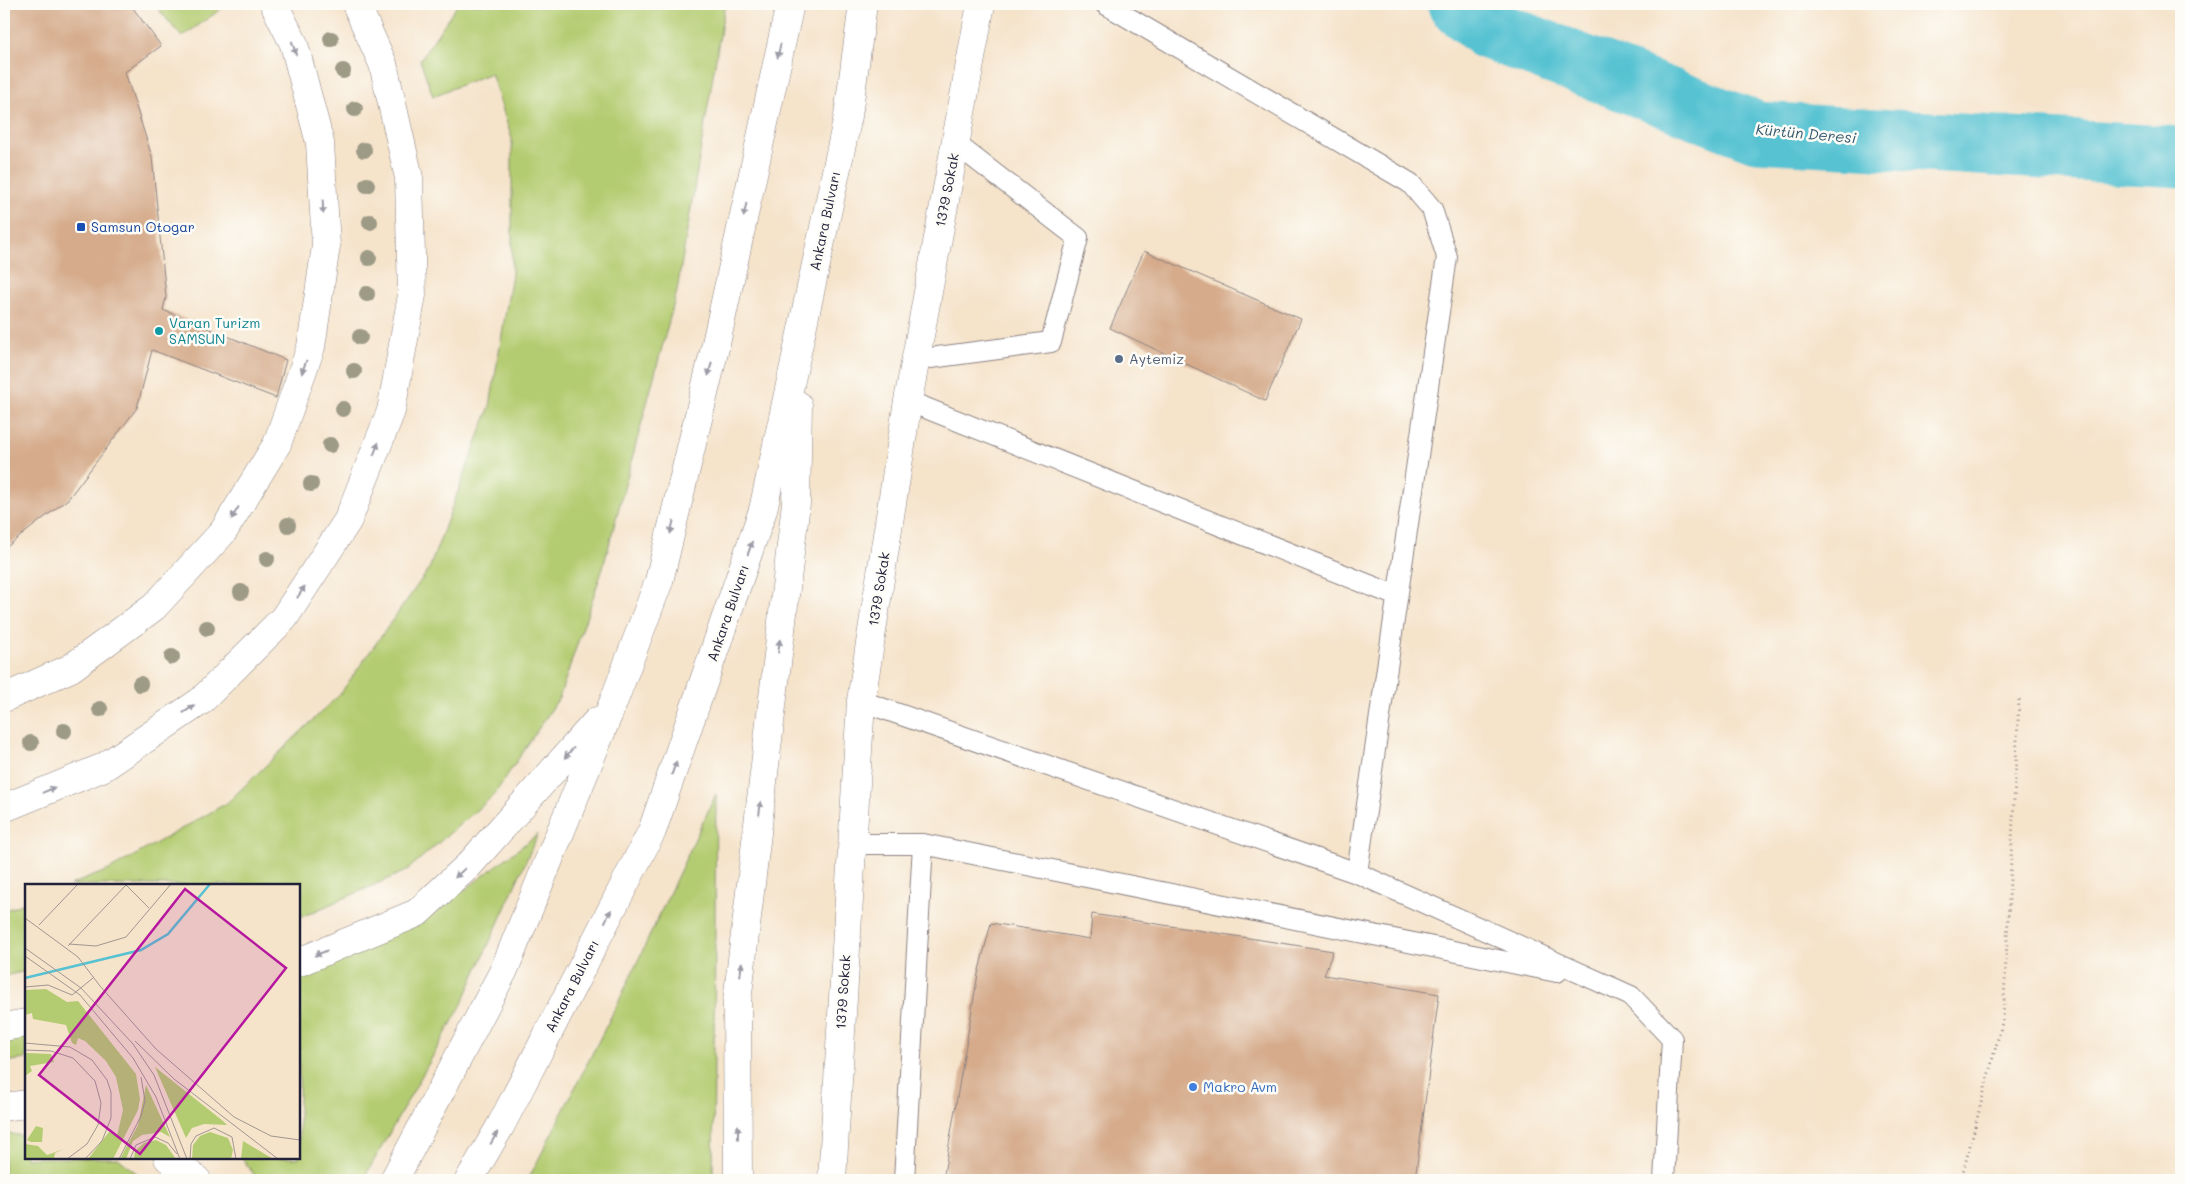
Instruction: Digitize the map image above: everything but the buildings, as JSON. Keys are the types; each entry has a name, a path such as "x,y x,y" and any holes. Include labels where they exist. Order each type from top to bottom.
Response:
{"main road":[{"path":"4,698 70,668 154,607 223,532 277,444 311,347 326,246 320,143 294,44 274,4"},
{"path":"4,808 104,767 201,701 284,618 348,520 390,411 412,296 409,178 383,64 356,4"},
{"path":"394,1180 504,970 613,703 661,572 715,348 790,4"},
{"name":"Ankara Bulvarı","path":"469,1180 501,1125 652,831 763,510 848,116 862,4"},
{"name":"1379 Sokak","path":"832,1180 861,701 915,360 981,4"},
{"path":"738,1180 737,1002 796,503 800,339"},
{"path":"300,962 417,913 470,864 613,703"},
{"path":"4,1027 25,1023"},
{"path":"4,1107 25,1104"},
{"path":"169,1159 197,1180"}],"lane":[{"path":"1104,4 1410,183 1432,209 1447,257 1357,873"},
{"path":"915,360 1051,342 1078,238 956,144"},
{"path":"908,401 1397,596"},
{"path":"861,701 1357,873 1631,996 1672,1039 1664,1180"},
{"path":"852,844 923,844 1594,979"},
{"path":"904,1180 923,844"}],"path":[{"path":"1961,1180 2003,1019 2019,700"}],"green space":[{"path":"154,4 228,4 182,37"},
{"path":"458,4 725,4 677,291 602,571 559,698 494,795 406,871 306,915 300,917 300,884 73,884 109,870 227,803 340,694 429,569 490,406 512,274 512,139 491,73 433,96 420,60"},
{"path":"716,794 713,1180 528,1180 619,1001"},
{"path":"538,834 461,1006 363,1180 258,1180 243,1159 300,1159 300,973 437,911"},
{"path":"25,902 25,971 4,976 4,911"},
{"path":"25,1033 25,1059 4,1062 4,1037"},
{"path":"4,1133 25,1136 25,1159 119,1159 145,1180 4,1180"}],"waterway":[{"name":"Kürtün Deresi","path":"1458,4 1488,29 1757,132 2181,157"}],"place":[{"name":"Samsun Otogar","path":"81,227"},
{"name":"Varan Turizm SAMSUN","path":"159,331"},
{"name":"Aytemiz","path":"1119,359"},
{"name":"Makro Avm","path":"1193,1087"}]}
